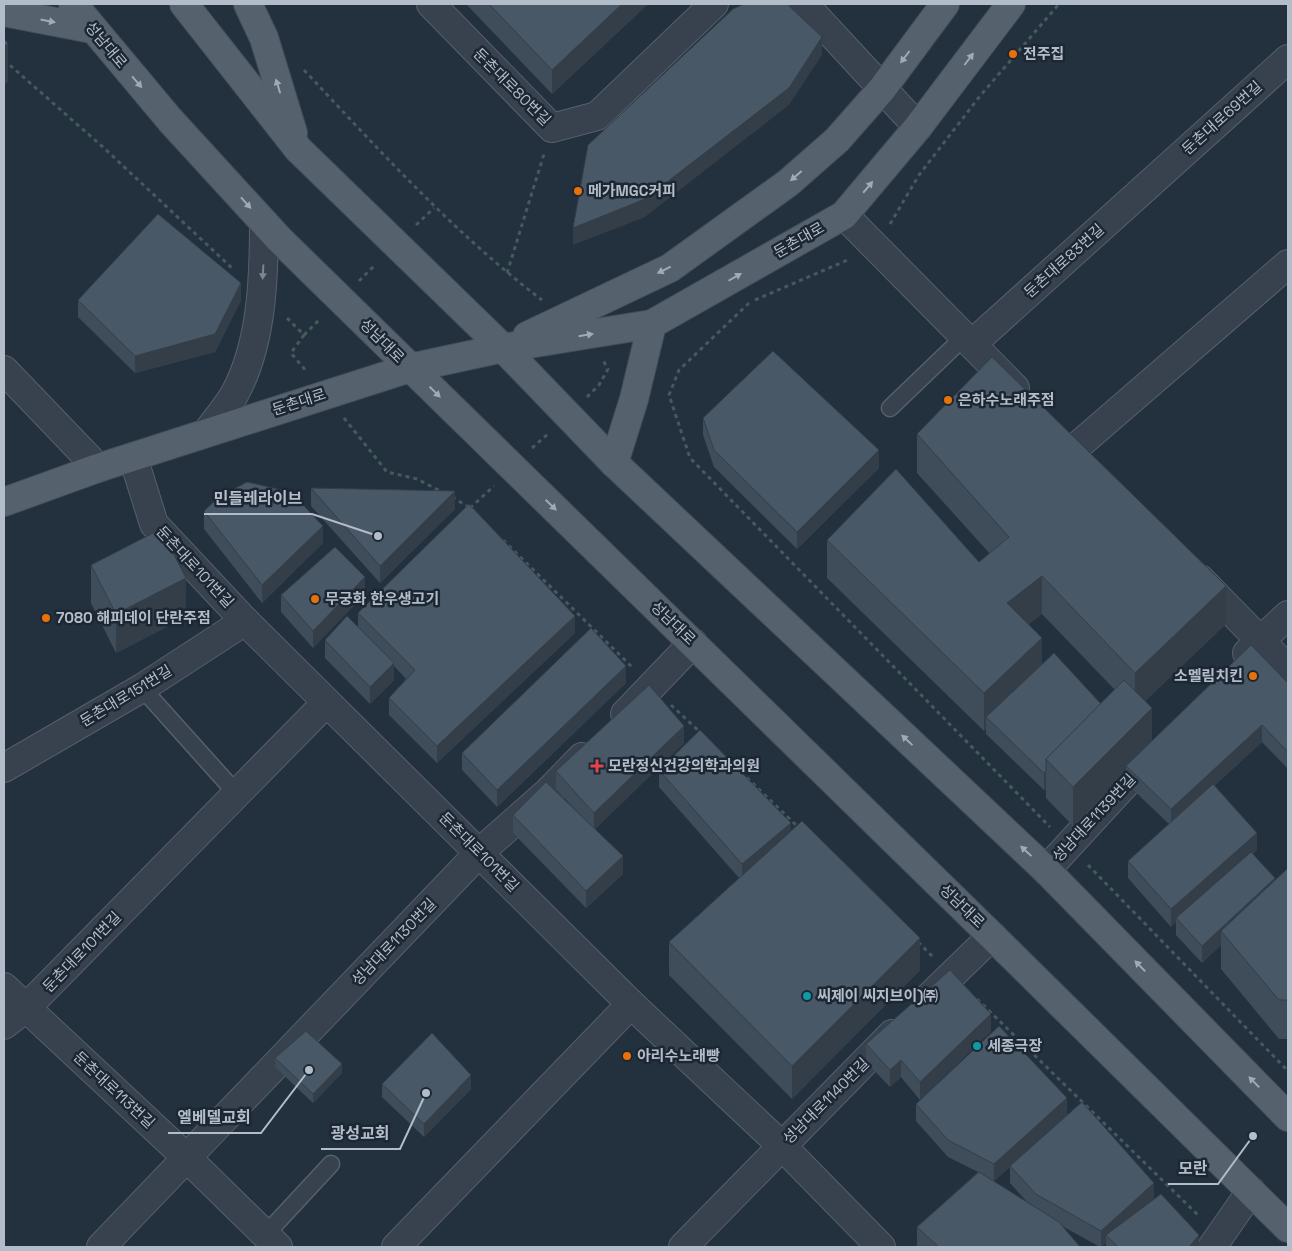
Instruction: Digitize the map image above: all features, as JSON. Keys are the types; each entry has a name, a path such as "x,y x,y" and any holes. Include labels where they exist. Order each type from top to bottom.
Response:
{"main road":[{"name":"성남대로","path":"73,4 170,120 264,223 1288,1228"},
{"path":"184,4 298,149 503,348 614,463 1046,870 1288,1117"},
{"path":"248,4 264,38 298,149"},
{"name":"둔촌대로","path":"503,348 670,268 795,177 837,140 882,89 945,4"},
{"name":"둔촌대로","path":"4,502 207,432 410,368 503,348 652,324 844,215 918,127 1011,4"},
{"path":"4,12 92,29"},
{"path":"614,463 634,399 652,324"}],"street":[{"name":"둔촌대로80번길","path":"431,4 552,128 597,116 714,4"},
{"path":"804,4 918,127"},
{"name":"둔촌대로69번길","path":"1156,178 1288,59"},
{"name":"둔촌대로83번길","path":"969,340 1156,178"},
{"path":"844,215 1034,407"},
{"path":"207,432 234,394 248,359 262,295 264,223"},
{"path":"1054,428 1081,457 1199,342 1288,264"},
{"path":"4,370 98,468"},
{"name":"둔촌대로101번길","path":"133,458 154,524 245,621 326,703 480,852 631,1004 782,1146 881,1247"},
{"path":"1184,562 1288,669"},
{"path":"1233,668 1259,639 1288,616"},
{"name":"둔촌대로151번길","path":"4,768 142,688 245,621"},
{"name":"성남대로1130번길","path":"101,1247 480,852 548,792 693,643"},
{"name":"둔촌대로101번길","path":"26,1008 326,703"},
{"name":"성남대로1139번길","path":"1046,870 1167,739"},
{"name":"성남대로1140번길","path":"683,1247 952,974 992,936"},
{"name":"둔촌대로113번길","path":"4,987 187,1158 272,1241"},
{"path":"396,1247 631,1004"},
{"path":"4,1025 26,1008"},
{"path":"1215,1242 1251,1191"}],"lane":[{"name":"둔촌대로83번길","path":"890,408 969,340"},
{"path":"142,688 236,794"},
{"name":"둔촌대로113번길","path":"272,1241 330,1164"}],"path":[{"path":"4,60 104,148 304,335"},
{"path":"302,68 434,208 506,273 552,128"},
{"path":"291,353 304,335 434,208"},
{"path":"470,508 599,385 608,369 602,357"},
{"path":"669,395 690,458 1288,1071"},
{"path":"387,472 417,479 470,508 477,514"},
{"path":"498,535 702,734"},
{"path":"737,769 802,830"},
{"path":"916,940 952,974 1215,1242"}],"building":[{"path":"489,4 622,4 552,70"},
{"path":"744,4 787,4 822,37 789,88 645,199 573,228 588,145 733,9"},
{"path":"4,39 8,43 4,47"},
{"path":"158,214 241,283 215,334 135,356 78,300"},
{"path":"773,351 879,450 797,532 714,450 703,418"},
{"path":"992,357 1226,586 1135,673 1042,576 1007,603 1042,638 984,693 827,540 896,469 979,562 1009,537 917,434"},
{"path":"247,482 291,492 323,526 262,585 204,511 219,497"},
{"path":"311,488 455,491 380,566"},
{"path":"469,504 575,616 437,746 389,698 415,670 358,613"},
{"path":"161,529 186,578 116,614 91,565"},
{"path":"335,547 365,577 313,631 281,595"},
{"path":"347,616 394,663 370,687 325,640"},
{"path":"591,628 626,666 497,790 462,753"},
{"path":"1251,645 1288,683 1288,752 1262,725 1171,809 1126,766"},
{"path":"1054,653 1101,704 1046,759 1046,771 1044,773 986,717"},
{"path":"1124,680 1152,708 1073,787 1046,759"},
{"path":"649,685 684,726 594,813 556,771"},
{"path":"700,730 791,823 742,864 659,770"},
{"path":"546,782 623,856 586,891 513,815"},
{"path":"1213,784 1257,833 1171,909 1128,861"},
{"path":"802,821 920,938 792,1066 669,942"},
{"path":"1251,852 1275,878 1202,946 1176,918"},
{"path":"1288,868 1288,1000 1279,1000 1221,931"},
{"path":"950,970 991,1014 920,1082 901,1060 890,1070 866,1044"},
{"path":"999,1026 1067,1098 994,1164 948,1140 916,1104"},
{"path":"306,1031 342,1064 313,1094 275,1058"},
{"path":"432,1033 471,1075 424,1124 382,1084"},
{"path":"1082,1102 1154,1183 1101,1231 1036,1194 1010,1166"},
{"path":"979,1172 1059,1222 1080,1247 939,1247 917,1227"},
{"path":"1161,1194 1199,1235 1189,1247 1118,1247 1106,1235"}],"place":[{"name":"전주집","path":"1013,54"},
{"name":"메가MGC커피","path":"578,191"},
{"name":"은하수노래주점","path":"948,400"},
{"name":"민들레라이브","path":"378,536"},
{"name":"무궁화 한우생고기","path":"315,599"},
{"name":"7080 해피데이 단란주점","path":"46,618"},
{"name":"소멜림치킨","path":"1253,676"},
{"name":"모란정신건강의학과의원","path":"597,766"},
{"name":"씨제이 씨지브이)㈜","path":"807,996"},
{"name":"세종극장","path":"977,1046"},
{"name":"아리수노래빵","path":"627,1056"},
{"name":"엘베델교회","path":"309,1070"},
{"name":"광성교회","path":"426,1093"},
{"name":"모란","path":"1253,1136"}]}
